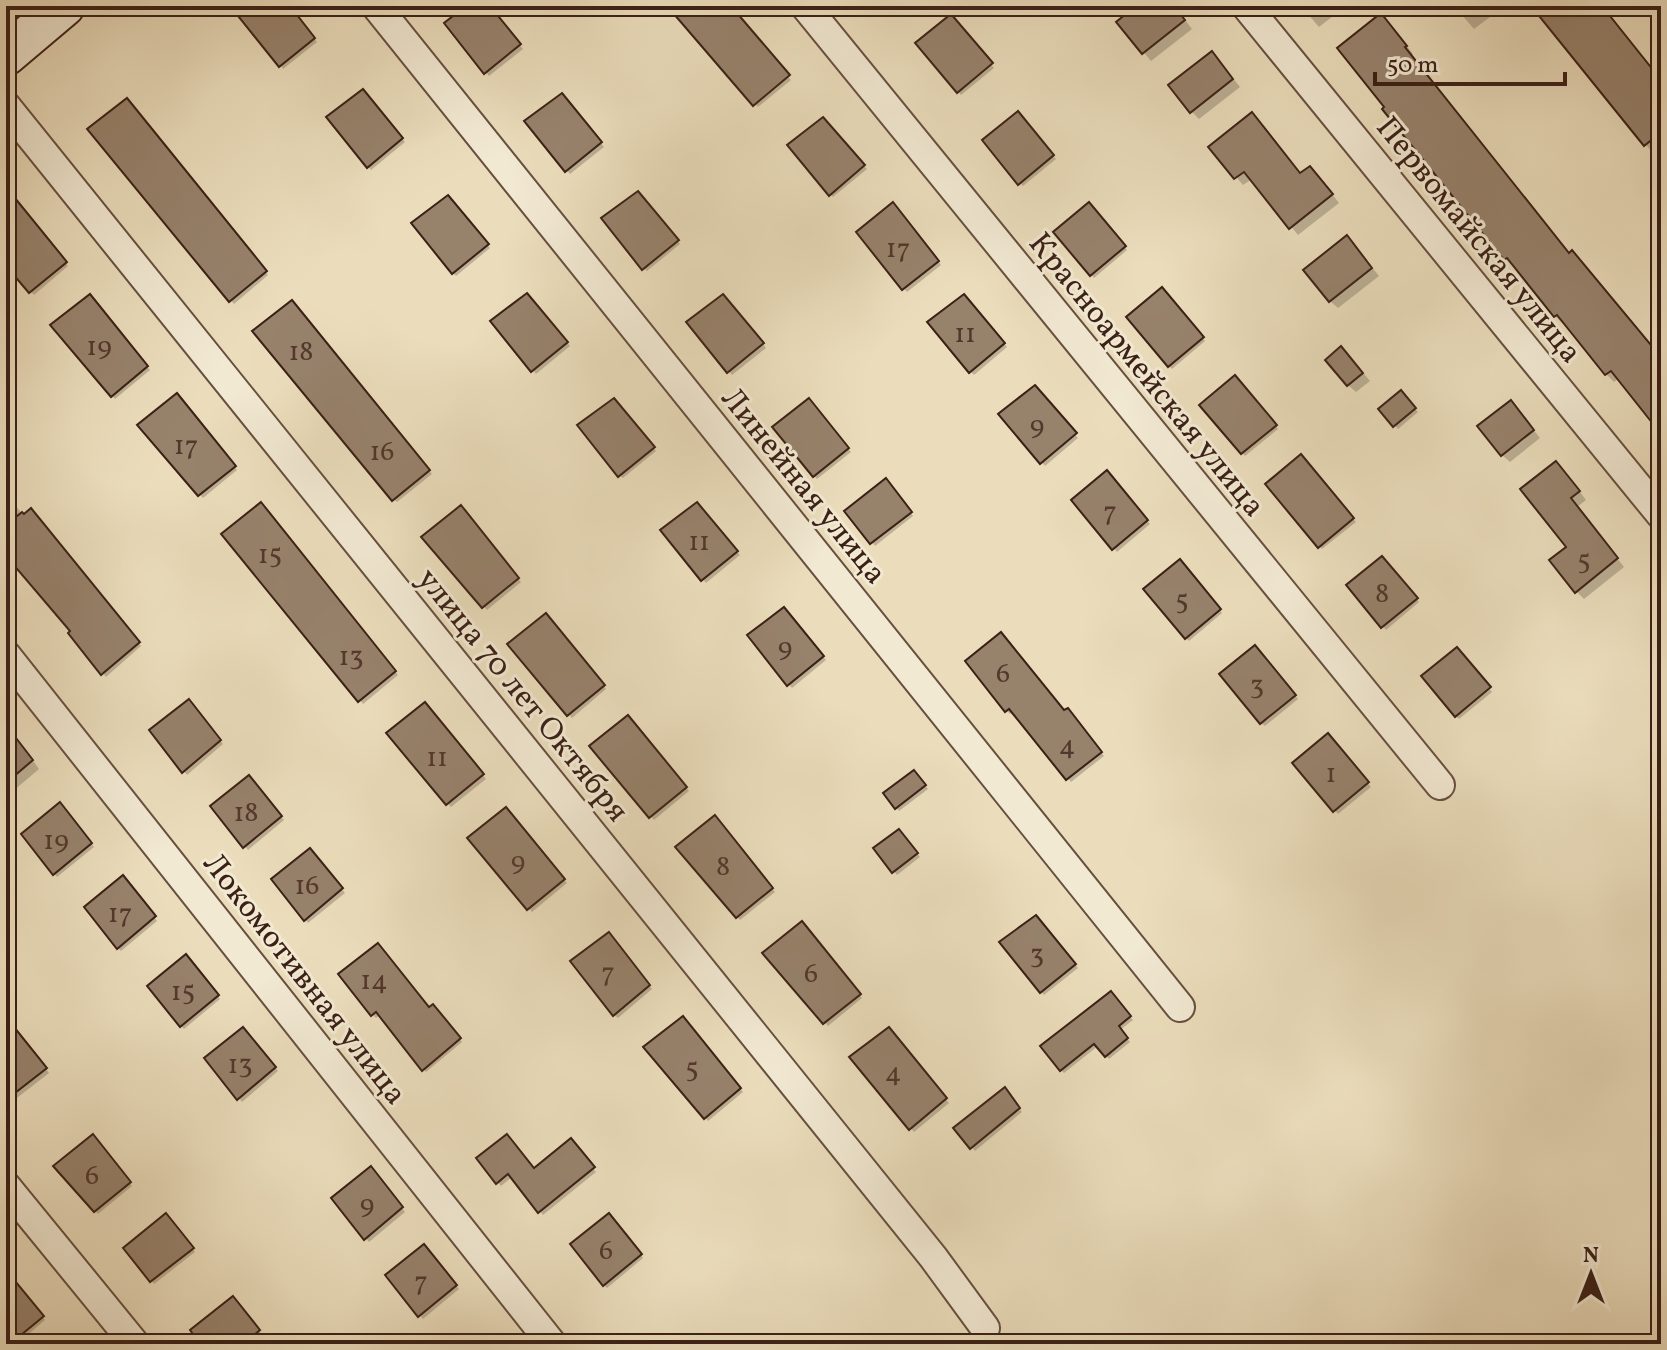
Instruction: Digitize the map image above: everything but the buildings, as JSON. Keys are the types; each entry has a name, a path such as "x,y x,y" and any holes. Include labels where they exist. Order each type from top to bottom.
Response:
{"street":[{"path":"6,55 64,6"},
{"name":"Линейная улица","path":"376,6 1180,1007"},
{"name":"Красноармейская улица","path":"805,6 1440,785"},
{"name":"Первомайская улица","path":"1246,6 1661,515"},
{"name":"улица 70 лет Октября","path":"6,106 933,1257 985,1328"},
{"name":"Локомотивная улица","path":"6,655 552,1344"},
{"path":"6,1186 135,1344"}]}
